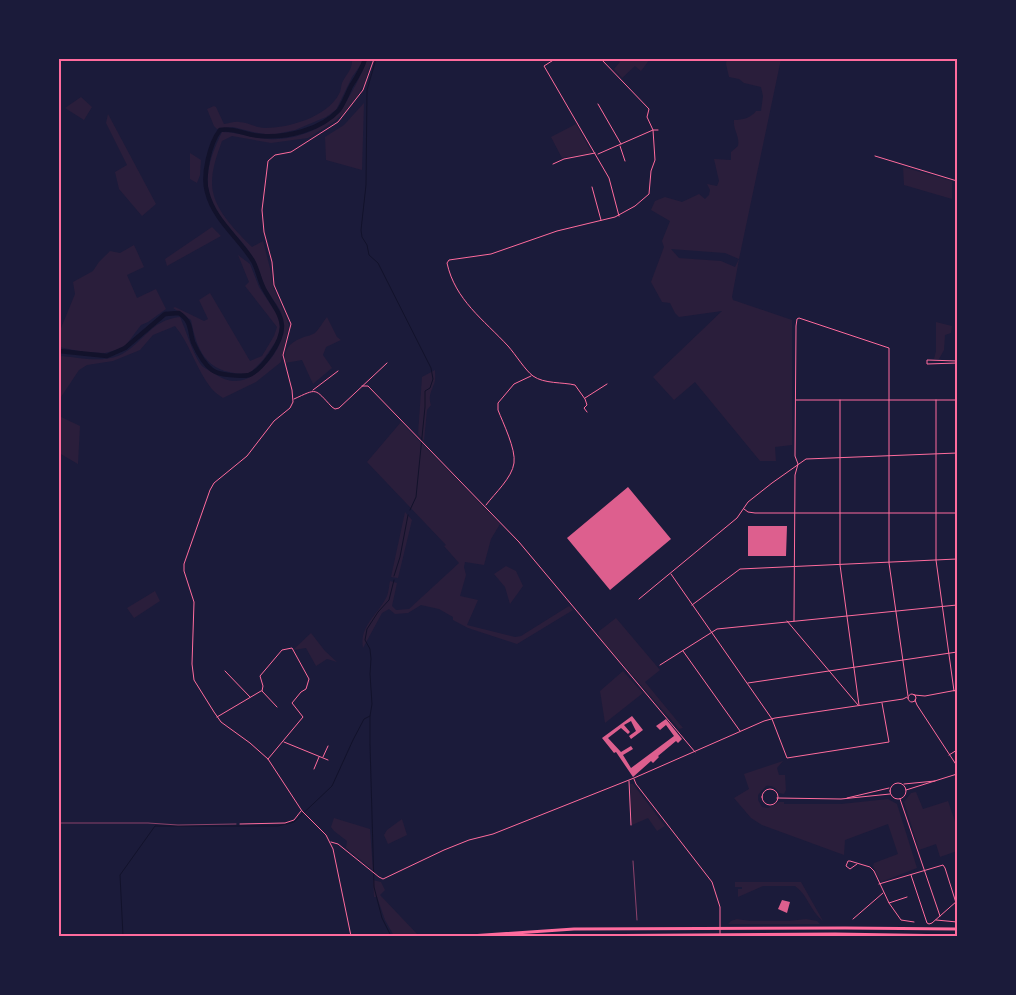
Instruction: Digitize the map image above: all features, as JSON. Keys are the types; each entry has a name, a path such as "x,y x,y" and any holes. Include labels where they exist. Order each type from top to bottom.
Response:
{"highway":[{"path":"470,936 574,929 853,928 957,930"},
{"path":"552,936 826,934 957,936"}],"street":[{"path":"351,936 330,842 320,828 302,811 268,759 217,717 192,675 194,602 184,571 184,564 214,483 247,456 274,421 290,408 293,399 283,356 291,324 274,285 272,262 264,232 263,195 268,161 275,156 291,152 338,122 363,90 374,59"},
{"path":"555,59 544,66 609,178 619,216"},
{"path":"587,412 584,408 587,405 585,399 575,385 532,376 508,346 466,304 455,285 447,262 491,254 557,231 619,216 644,200 650,191 651,171 655,160 653,130 647,118 649,110 601,59"},
{"path":"598,104 621,145 625,161"},
{"path":"554,164 564,159 596,154 653,130 658,130"},
{"path":"874,156 957,181"},
{"path":"592,187 602,221"},
{"path":"794,620 794,512 795,475 798,464 796,456 795,400 797,319 799,318 889,348 889,563 909,701"},
{"path":"927,360 957,362 927,364 927,360"},
{"path":"312,390 317,391 335,409 339,408 387,363"},
{"path":"293,399 312,390 338,371"},
{"path":"485,506 510,474 514,464 512,449 498,410 498,403 514,384 532,376"},
{"path":"585,399 607,384"},
{"path":"362,386 368,386 519,542 695,752"},
{"path":"795,400 957,400"},
{"path":"840,400 840,565 859,706"},
{"path":"936,400 936,560 954,691"},
{"path":"639,599 737,518 743,508 772,483 806,459 957,453"},
{"path":"743,508 748,512 755,513 957,513"},
{"path":"692,605 740,570 957,559"},
{"path":"670,573 772,719 787,758 889,742 882,703"},
{"path":"660,666 711,631 717,629 957,605"},
{"path":"787,621 859,706"},
{"path":"217,717 262,691 264,686 260,676 282,650 292,648 308,679 306,689 292,703 303,718 268,759"},
{"path":"683,650 740,731"},
{"path":"747,683 957,652"},
{"path":"225,672 250,697"},
{"path":"908,690 911,694 922,696 957,690"},
{"path":"262,691 277,707"},
{"path":"903,700 911,694"},
{"path":"914,695 917,705 957,766"},
{"path":"853,698 859,696"},
{"path":"912,702 922,696"},
{"path":"330,842 344,848 373,873 383,879 452,846 493,834 634,778 740,731 772,719 903,700 917,705"},
{"path":"284,741 328,760"},
{"path":"323,758 328,746"},
{"path":"949,754 957,750 957,754"},
{"path":"314,769 319,756"},
{"path":"906,790 957,774"},
{"path":"634,778 636,784 712,882 719,899 720,936"},
{"path":"628,780 631,826"},
{"path":"841,799 890,788 896,782 904,784 938,780"},
{"path":"890,788 890,794 894,798 900,799 905,796 904,784"},
{"path":"778,798 777,793 771,789 765,790 762,797 764,802 770,804 778,798 841,799 890,794"},
{"path":"900,799 940,916"},
{"path":"240,824 284,823 294,820 302,811"},
{"path":"857,864 870,867 874,871 883,893 900,920 914,922"},
{"path":"880,884 943,865 957,906"},
{"path":"911,874 927,922 932,923 957,902"},
{"path":"853,919 883,893"},
{"path":"889,903 907,897"},
{"path":"935,920 957,922"}],"path":[{"path":"59,823 240,824"},
{"path":"633,861 637,920"}],"shaded area":[{"path":"352,59 362,59 362,63 352,77 336,110 326,117 295,130 271,135 233,127 217,129 214,126 207,109 214,106 224,124 242,122 262,128 285,126 317,115 326,109 339,94"},
{"path":"367,59 372,59 364,84 344,113 335,121 308,138 271,143 232,136 222,141 215,162 212,183 213,192 220,210 252,247 263,241 273,286 289,325 281,362 256,382 223,398 206,381 175,326 153,335 140,350 113,361 87,365 79,370 59,400 59,356 104,359 118,356 126,352 153,328 169,319 180,317 193,349 203,367 222,378 234,381 246,379 268,362 281,341 284,326 283,318 266,288 251,254 218,213 209,196 208,172 211,158 222,132 277,139 307,133 326,123 334,117 347,100"},
{"path":"617,59 650,59 641,71 635,66 622,78 614,69 620,62"},
{"path":"727,59 781,59 732,297 733,300 792,320 792,445 775,447 776,461 760,461 695,382 674,400 653,377 722,311 679,317 670,303 662,302 651,282 664,247 662,241 670,221 651,210 655,201 665,197 682,202 699,194 705,199 709,195 710,190 707,184 717,186 719,181 714,159 731,160 731,152 738,146 734,120 746,118 756,111 761,111 763,96 761,87 729,77 726,64","holes":["671,249 725,253 739,259 735,267 721,261 679,258"]},
{"path":"81,97 92,107 84,120 65,108"},
{"path":"364,103 362,170 326,160 325,137 344,125"},
{"path":"108,114 156,204 142,216 119,189 115,172 127,165 106,123"},
{"path":"576,124 592,153 562,158 551,137"},
{"path":"190,153 201,160 200,175 197,183 190,179"},
{"path":"903,167 952,181 952,199 904,185"},
{"path":"212,227 221,236 167,266 165,259"},
{"path":"134,245 144,267 127,275 137,298 156,289 166,309 141,325 126,345 120,349 105,353 83,352 59,347 59,333 75,294 73,282 93,271 110,251 120,253"},
{"path":"238,255 250,264 259,287 278,316 280,327 277,340 263,360 249,374 224,371 208,360 197,344 191,320 173,308 175,307 204,321 208,319 199,300 210,293 250,361 262,356 277,327 245,286 249,282"},
{"path":"327,317 337,337 341,340 326,347 323,355 332,368 313,384 302,360 285,363 285,353 295,341 315,333"},
{"path":"936,322 952,326 951,333 945,335 944,350 939,359 934,359 936,351"},
{"path":"435,370 435,381 430,397 431,405 427,410 424,441 418,434 422,377"},
{"path":"59,416 80,426 78,464 59,453"},
{"path":"401,422 500,524 491,539 484,565 465,562 466,575 460,596 478,600 467,625 515,637 521,636 569,606 573,610 517,644 468,628 453,620 453,617 439,609 421,605 408,613 395,614 389,609 382,613 363,648 366,627 387,596 390,581 397,583 392,606 396,610 409,609 459,563 444,546 446,545 367,462"},
{"path":"405,512 412,520 398,578 391,577"},
{"path":"506,566 516,571 523,586 510,604 505,587 494,574"},
{"path":"155,591 160,601 134,618 127,608"},
{"path":"616,618 660,670 645,682 683,728 679,729 600,638 598,632"},
{"path":"311,633 325,651 337,662 327,659 316,666 306,648 293,650"},
{"path":"623,671 643,693 605,723 600,691"},
{"path":"783,761 777,768 779,775 785,775 786,790 784,794 779,793 772,786 766,786 758,795 758,800 762,807 768,808 779,802 784,802 784,804 841,804 888,799 897,804 917,868 881,882 873,866 874,863 898,854 888,824 845,840 844,855 762,825 751,818 734,798 749,789 744,774"},
{"path":"630,784 633,784 665,826 657,831 648,818 632,825"},
{"path":"916,792 923,809 948,801 957,827 957,851 940,857 936,844 919,850 904,802 911,793"},
{"path":"334,818 370,829 373,870 346,848 347,841 331,827"},
{"path":"402,819 407,835 388,844 384,835 387,830"},
{"path":"373,880 381,882 385,890 380,895 419,936 394,936 385,920 377,897 374,897"},
{"path":"735,882 801,882 823,921 795,886 763,886 738,897 738,889 742,889 742,887 735,887"},
{"path":"737,919 789,921 806,919 817,921 820,924 728,924"}],"building":[{"path":"628,487 671,539 610,590 567,538"},
{"path":"748,526 787,526 786,556 748,556"},
{"path":"632,716 643,730 631,739 629,736 636,731 631,721 624,725 630,732 628,734 621,728 608,738 621,752 631,746 633,749 623,755 631,768 674,736 666,725 660,730 656,726 666,719 682,739 678,743 676,741 658,756 653,763 651,761 633,777 616,752 614,753 602,738"},
{"path":"782,900 790,902 787,913 778,909"}],"waterway":[{"path":"59,351 107,356 125,348 165,314 179,313 188,323 193,342 206,364 212,370 241,376 252,374 259,369 269,357 281,335 281,320 262,286 253,261 221,220 210,202 206,185 206,168 210,151 220,130 225,129 256,136 281,136 313,128 323,123 339,110 365,59"},
{"path":"376,59 367,90 366,185 361,230 362,237 367,245 369,255 378,263 431,368 433,379 430,388 425,391 416,497 410,510"},
{"path":"394,576 400,557 408,515"},
{"path":"391,936 382,918 374,887 370,744 372,704 371,659 370,649 365,640 367,629 378,612 389,600 394,580"},
{"path":"123,936 120,875 155,826 278,826 294,822 332,786 364,719 370,716"}]}
